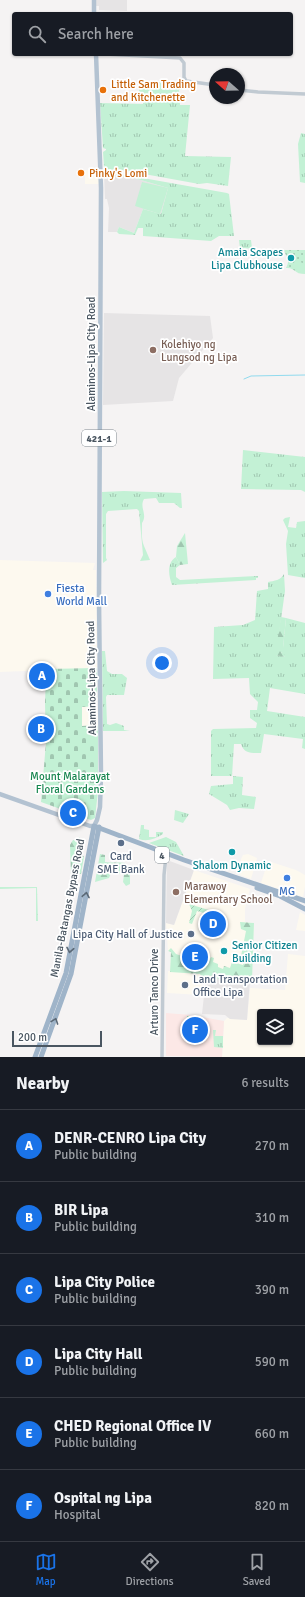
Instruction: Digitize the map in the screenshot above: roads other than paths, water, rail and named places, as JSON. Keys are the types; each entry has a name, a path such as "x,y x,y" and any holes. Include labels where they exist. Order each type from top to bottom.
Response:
{"highway":[{"name":"4","path":"95,827 166,856 271,893 303,908"},
{"name":"4","path":"95,827 184,860 305,901"},
{"name":"Manila-Batangas Bypass Road","path":"35,1057 66,973 95,827"},
{"name":"Manila-Batangas Bypass Road","path":"42,1057 71,974 95,827"},
{"path":"303,908 305,913"}],"main road":[{"path":"94,0 94,12"},
{"name":"Alaminos-Lipa City Road","path":"95,827 101,790 99,592 101,188 96,56"},
{"name":"4","path":"0,794 95,827"}],"street":[{"path":"143,56 180,58 184,63 184,77 186,81 209,84"},
{"path":"245,91 305,94"},
{"name":"Arturo Tanco Drive","path":"162,1057 164,875 166,856"}],"waterway":[{"path":"244,379 251,376 305,375"}],"place":[{"name":"Little Sam Trading and Kitchenette","path":"103,90"},
{"name":"Pinky's Lomi","path":"81,173"},
{"name":"Amaia Scapes Lipa Clubhouse","path":"291,258"},
{"name":"Kolehiyo ng Lungsod ng Lipa","path":"153,350"},
{"name":"Fiesta World Mall","path":"48,594"},
{"name":"DENR-CENRO Lipa City","path":"42,676"},
{"name":"BIR Lipa","path":"41,729"},
{"name":"Lipa City Police","path":"73,813"},
{"name":"Card SME Bank","path":"121,843"},
{"name":"Shalom Dynamic","path":"232,852"},
{"name":"MG","path":"287,878"},
{"name":"Marawoy Elementary School","path":"176,892"},
{"name":"Lipa City Hall","path":"213,924"},
{"name":"Lipa City Hall of Justice","path":"191,934"},
{"name":"Senior Citizen Building","path":"224,951"},
{"name":"CHED Regional Office IV","path":"195,957"},
{"name":"Land Transportation Office Lipa","path":"185,985"},
{"name":"Ospital ng Lipa","path":"195,1030"}],"park label":[{"name":"Mount Malarayat Floral Gardens","path":"70,782"}]}
